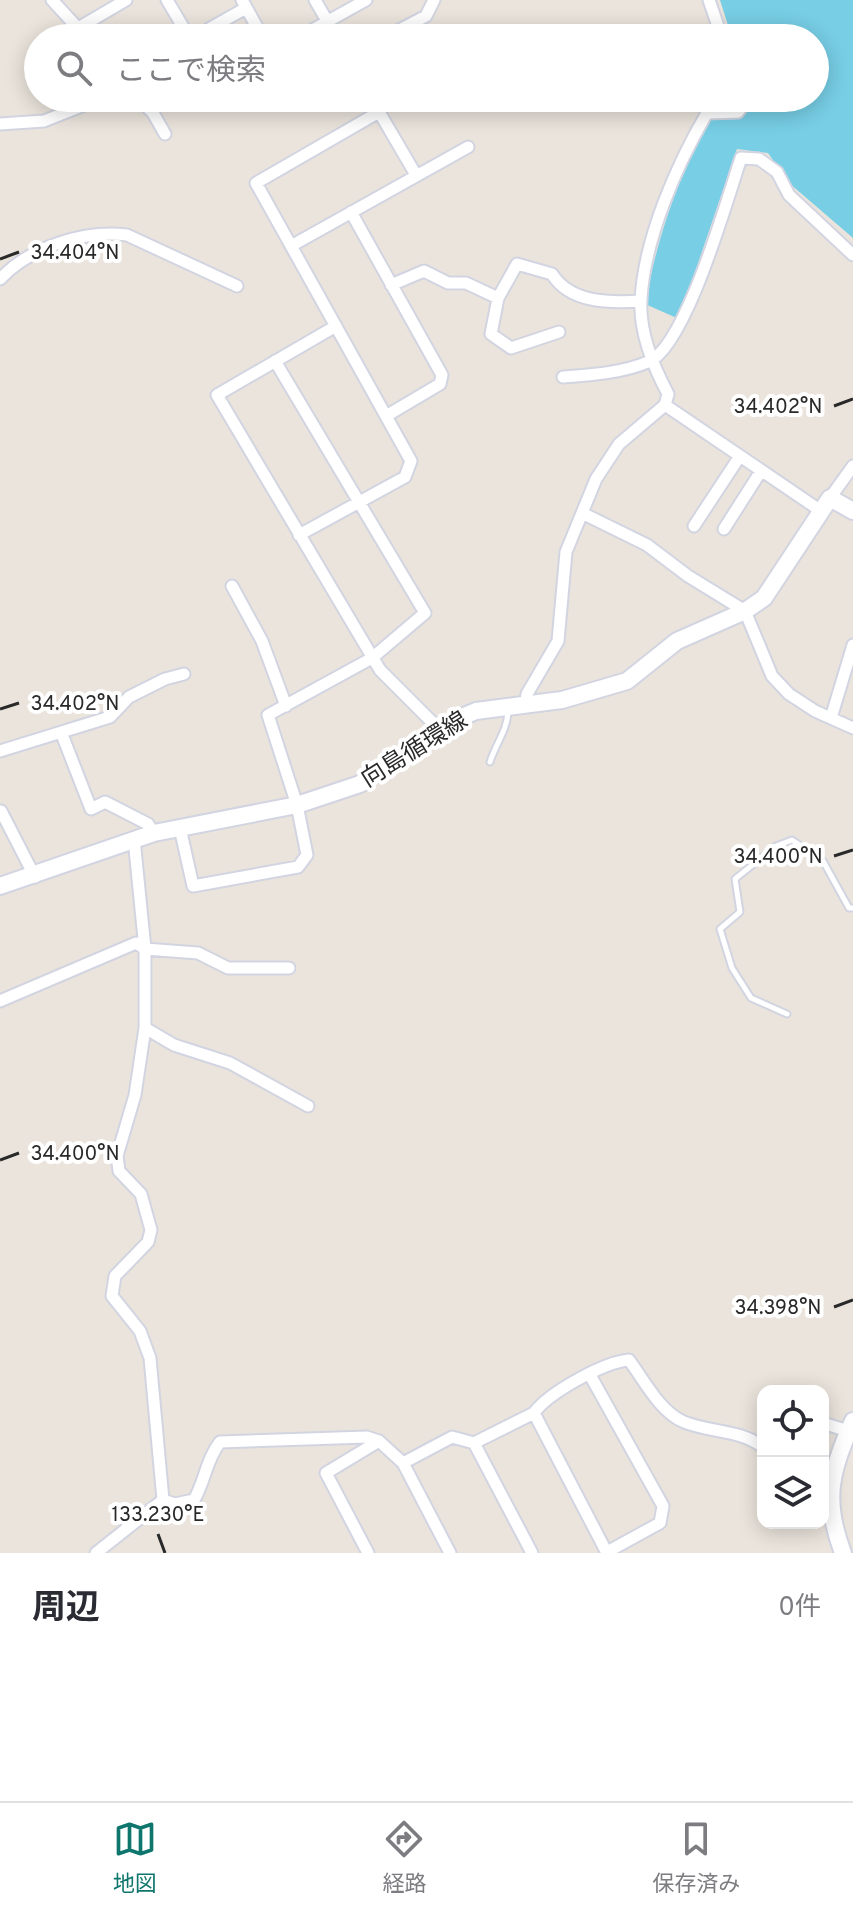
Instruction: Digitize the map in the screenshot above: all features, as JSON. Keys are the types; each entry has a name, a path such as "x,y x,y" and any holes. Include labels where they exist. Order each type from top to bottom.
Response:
{"main road":[{"path":"825,504 853,511"},
{"name":"向島循環線","path":"2,882 35,877 154,833 297,805 360,784 440,730 476,711 562,700 627,681 677,641 745,611 764,598 825,504"},
{"path":"843,1553 834,1528 830,1486 850,1426"}],"street":[{"path":"52,0 77,24"},
{"path":"102,0 113,8"},
{"path":"85,24 126,0"},
{"path":"167,0 181,24"},
{"path":"315,0 327,22"},
{"path":"323,24 366,0"},
{"path":"411,24 426,16 434,0"},
{"path":"709,0 717,24"},
{"path":"215,24 244,4 255,24"},
{"path":"0,124 44,121 65,112"},
{"path":"152,112 165,134"},
{"path":"299,535 405,477 411,461 256,183 379,112 416,175"},
{"path":"526,704 527,694 558,641 566,552 596,479 619,444 665,405 668,394 651,362 641,301 649,257 680,159 707,113 738,112"},
{"path":"291,246 468,147"},
{"path":"563,377 591,375 651,362 682,325 741,158 759,159 777,172 789,195 853,255"},
{"path":"351,212 442,375 440,384 386,416"},
{"path":"0,279 15,263 42,248 110,233 127,235 237,286"},
{"path":"559,332 511,348 491,334 498,298 517,264 552,274 561,289 607,303 641,301"},
{"path":"391,285 424,271 448,283 466,283 498,298"},
{"path":"336,326 217,395 372,658 440,730"},
{"path":"180,828 193,886 298,867 307,855 297,805 268,715 372,658 425,613 275,361"},
{"path":"665,405 761,471 825,504 853,466"},
{"path":"694,526 740,456"},
{"path":"724,529 761,471"},
{"path":"582,513 647,545 688,576 745,611 772,676 789,694 853,728"},
{"path":"232,586 262,641 286,706"},
{"path":"831,718 853,645"},
{"path":"0,751 110,717 129,697 165,679 184,674"},
{"path":"61,732 91,809 105,802 148,824 154,833"},
{"path":"1,811 35,877"},
{"path":"134,839 145,949 145,1028 135,1095 117,1156 119,1171 141,1194 151,1230 148,1242 115,1276 112,1296 140,1331 150,1358 163,1500"},
{"path":"0,1001 136,943 145,949 198,953 228,968 289,968"},
{"path":"145,1028 174,1045 230,1063 308,1106"},
{"path":"403,1463 452,1437 474,1443 534,1413 542,1401 614,1361 629,1360 665,1408 683,1422 749,1437 757,1443"},
{"path":"534,1413 607,1552 660,1523 663,1506 590,1375"},
{"path":"829,1424 850,1426"},
{"path":"163,1500 175,1504 194,1500 202,1486 209,1457 220,1442 367,1437 379,1441 403,1463 450,1553"},
{"path":"368,1553 326,1473 379,1441"},
{"path":"474,1443 532,1553"},
{"path":"96,1553 163,1500"}],"lane":[{"path":"490,762 496,741 507,728 508,705"},
{"path":"787,1014 751,998 732,968 720,929 740,912 735,879 776,846 792,840 823,861 849,908 853,908"}],"water":[{"path":"720,0 853,0 853,238 789,183 768,153 737,149 679,319 645,304 670,208 688,162 711,117 743,117 745,112 829,112 829,24 728,24"}]}
